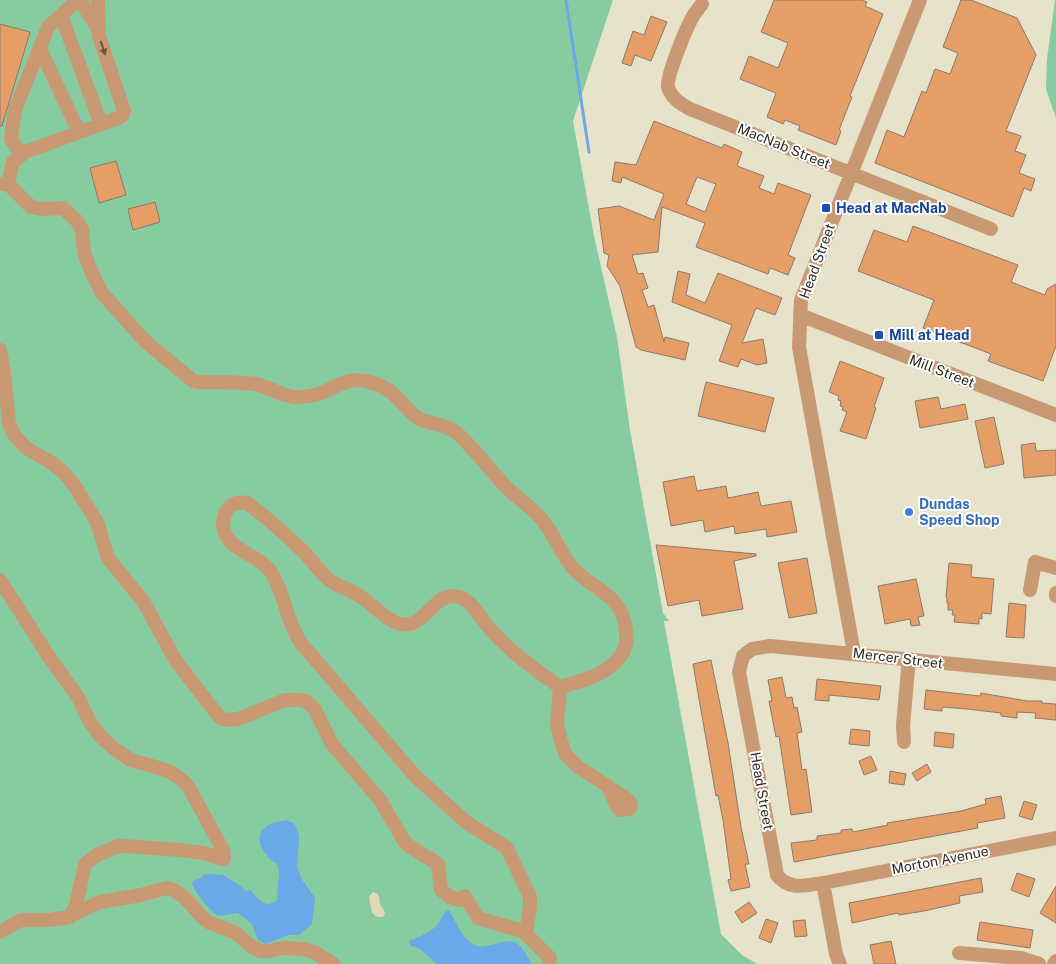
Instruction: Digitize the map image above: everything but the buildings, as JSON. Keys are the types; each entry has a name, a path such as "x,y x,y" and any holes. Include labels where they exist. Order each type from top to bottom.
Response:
{"street":[{"path":"26,152 18,150 11,139 15,110 48,27 79,0 98,29 124,111 122,116 26,152 13,162 4,184 31,207 41,209 63,208 77,221 84,234 84,252 102,293 144,341 193,381 255,384 287,396 302,397 320,394 352,380 364,380 382,386 392,392 419,418 450,428 457,433 508,489 540,517 560,551 576,572 610,596 620,609 626,634 626,642 620,656 609,667 595,676 582,682 565,686 511,649 497,637 464,599 448,597 420,620 408,624 398,624 356,593 331,581 296,544 247,503 238,502 226,510 223,521 227,538 270,571 283,599 291,624 301,643 415,776 466,822 507,848 530,897 526,934"},
{"path":"98,0 98,29"},
{"name":"Head Street","path":"854,653 798,347 801,300 920,0"},
{"name":"MacNab Street","path":"702,4 686,30 670,75 668,86 678,102 690,109 991,228"},
{"path":"61,15 101,124"},
{"path":"40,49 80,132"},
{"name":"Mill Street","path":"800,315 1056,415"},
{"path":"0,350 10,423 15,436 26,448 52,463 74,485 97,522 108,558 143,601 176,661 220,718 228,720 238,719 285,700 307,702 314,708 332,744 380,800 406,844 438,864 441,890 450,897 460,900 465,896 478,918 519,930 526,934 552,962"},
{"path":"1030,590 1034,562 1056,568"},
{"path":"0,580 49,658 78,697 90,722 101,736 117,751 131,760 169,772 182,780 188,786 224,854 223,859 204,853 182,850 124,846 107,850 90,859 85,864 76,905 70,916"},
{"name":"Mercer Street","path":"743,656 752,649 770,646 1056,674"},
{"name":"Head Street","path":"743,656 739,672 777,875 783,883 792,886 823,883"},
{"path":"904,742 903,725 909,660"},
{"path":"565,686 558,701 557,724 563,750 577,766 608,787"},
{"name":"Morton Avenue","path":"823,883 1056,838"},
{"path":"823,883 836,954 840,964"},
{"path":"0,921 50,920 70,916 100,902 141,895 166,888 174,890 184,897 204,919 236,933 252,947 261,951 283,948 303,949 314,952 333,964"},
{"path":"0,932 21,920"},
{"path":"959,953 1021,958 1039,964"}],"green space":[{"path":"0,0 613,0 573,121 594,236 617,337 630,430 663,613 669,621 664,621 721,934 742,955 757,964 0,964"},
{"path":"1055,0 1056,118 1046,89 1047,59"}],"sand":[{"path":"373,892 379,896 380,904 385,913 383,917 377,917 372,913 369,897"}],"water":[{"path":"286,820 294,823 298,832 297,866 301,878 315,898 312,924 299,935 288,935 266,944 258,940 252,924 238,913 218,916 214,913 196,892 191,882 205,874 223,875 242,887 246,892 250,890 262,902 266,904 273,903 277,900 279,872 277,864 264,852 260,836 262,831 269,825"},
{"path":"449,910 462,934 469,942 479,947 508,941 514,942 523,949 532,964 437,964 419,948 411,946 409,941 431,931 445,912"}],"waterway":[{"path":"566,0 589,152"}],"place":[{"name":"Head at MacNab","path":"826,208"},
{"name":"Mill at Head","path":"879,335"},
{"name":"Dundas Speed Shop","path":"909,512"}]}
